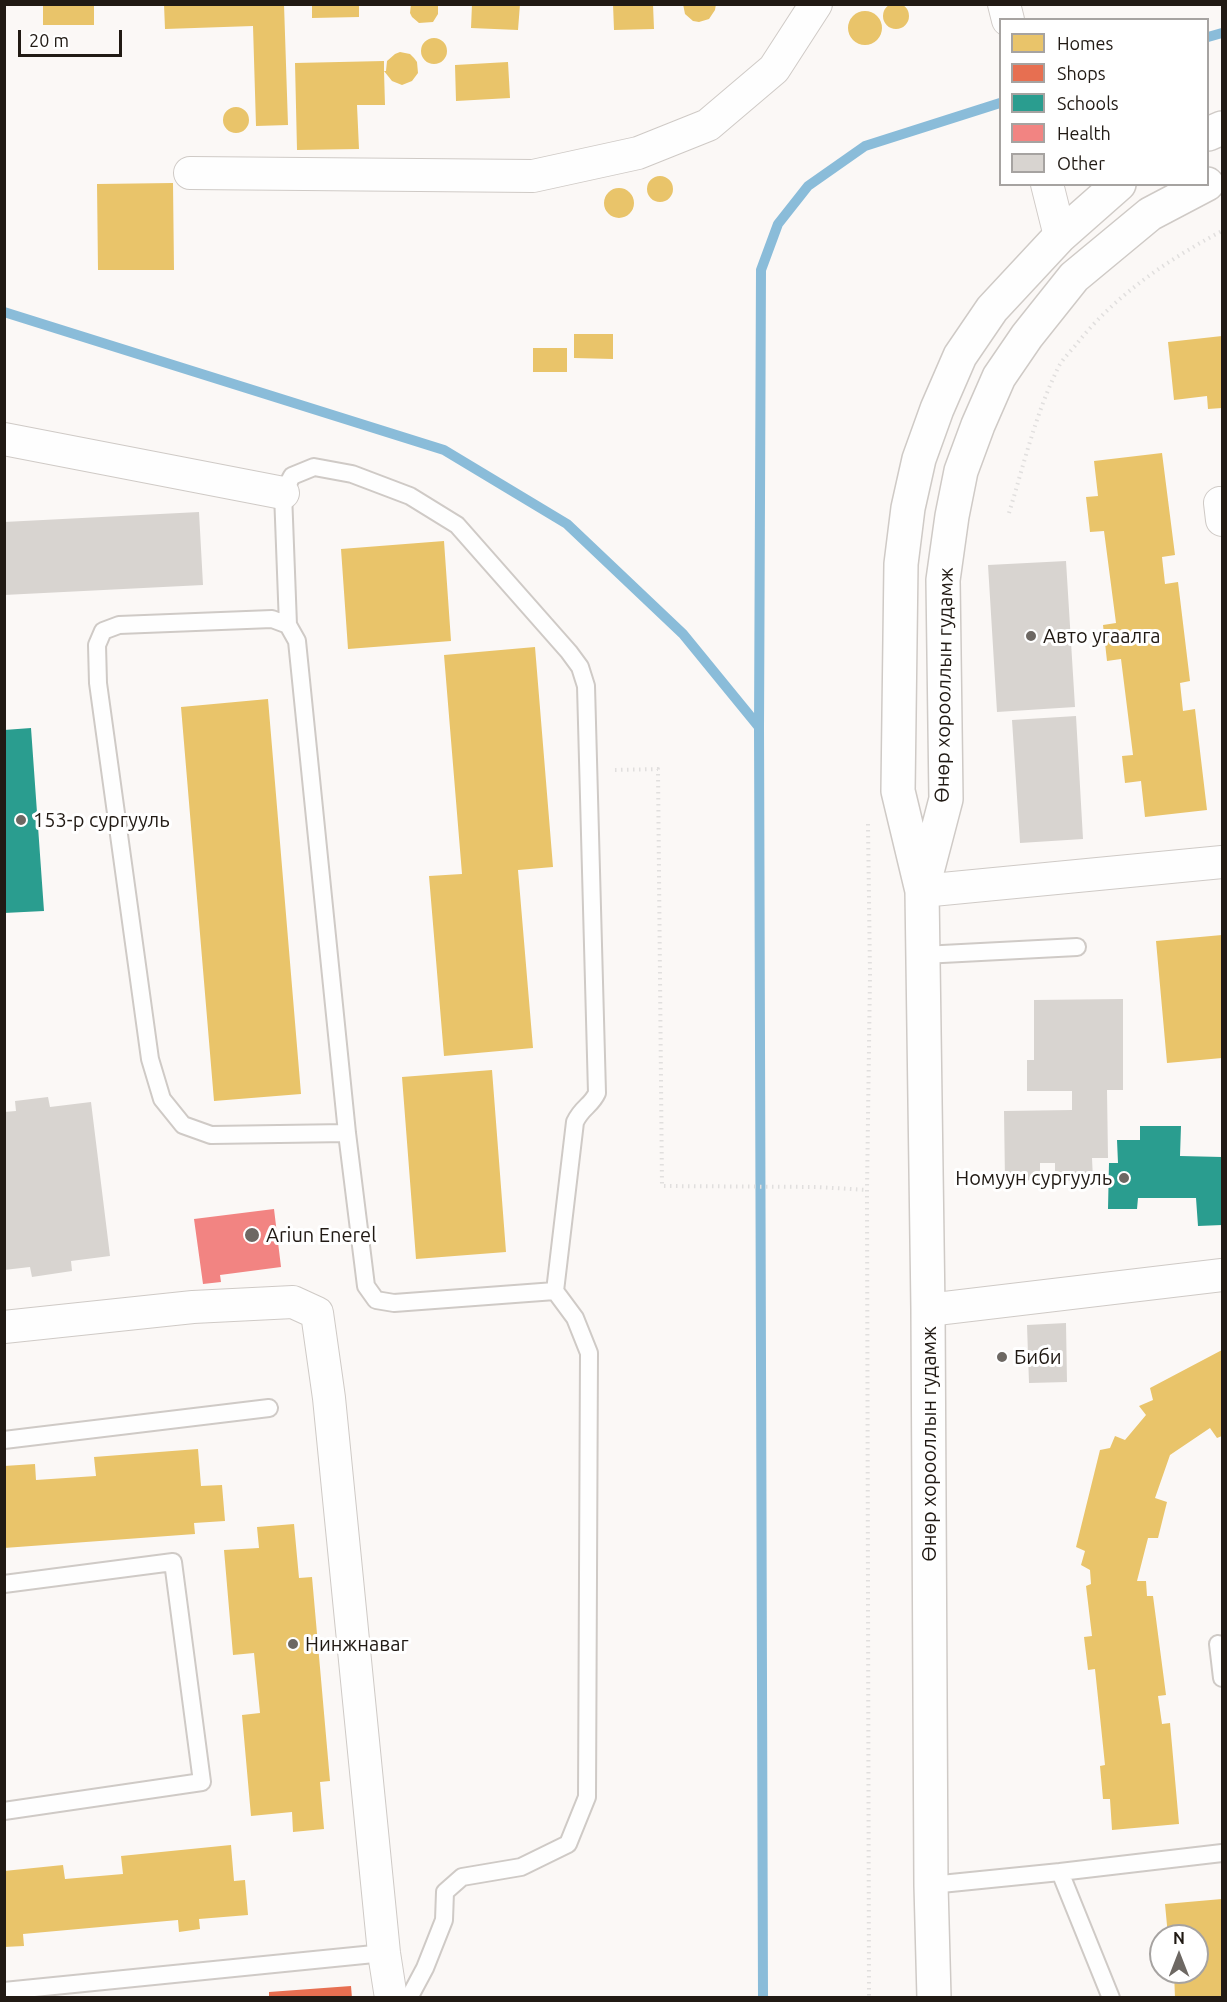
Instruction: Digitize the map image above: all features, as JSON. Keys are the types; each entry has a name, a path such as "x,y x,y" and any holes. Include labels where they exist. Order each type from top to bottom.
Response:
{"main road":[{"name":"Өнөр хорооллын гудамж","path":"934,1998 922,891 898,791 901,564 908,508 919,459 960,356 992,309 1060,236 1117,186"},
{"name":"Өнөр хорооллын гудамж","path":"922,891 946,799 943,580 961,471 978,425 999,377 1027,336 1074,277 1150,214 1203,186"}],"street":[{"path":"190,173 534,176 638,153 708,125 774,69 816,4"},
{"path":"1048,186 1060,236"},
{"path":"4,439 282,493"},
{"path":"922,891 1222,862"},
{"path":"928,1310 1222,1275"},
{"path":"4,1327 193,1307 292,1302 317,1313 329,1398 384,1953 391,1998"}],"lane":[{"path":"409,1998 426,1968 444,1920 446,1892 462,1877 521,1867 568,1844 587,1797 589,1353 575,1318 555,1292 575,1122 581,1110 593,1101 597,1092 586,686 580,667 569,652 457,525 410,496 352,474 314,467 292,476 282,493 288,625 297,641 347,1133 366,1286 376,1300 394,1304 555,1292"},
{"path":"288,625 272,619 119,625 103,631 97,645 98,683 150,1059 162,1099 183,1125 211,1135 347,1133"},
{"path":"923,955 1077,947"},
{"path":"4,1440 269,1407"},
{"path":"4,1584 173,1562 202,1782 4,1810"},
{"path":"1218,1644 1222,1678"},
{"path":"931,1886 1222,1852"},
{"path":"1060,1872 1111,1998"},
{"path":"4,1991 384,1953"}],"path":[{"path":"1009,513 1040,410 1060,364 1093,324 1130,290 1175,259 1222,231"},
{"path":"588,770 658,769 662,1186 817,1187 867,1190"},
{"path":"868,819 870,975 867,1190 869,1998"}],"building: Homes":[{"path":"896,3 905,7 909,16 905,25 896,29 887,25 883,16 887,7"},
{"path":"43,4 94,4 94,25 43,25"},
{"path":"164,4 284,4 288,125 256,126 253,26 165,29"},
{"path":"312,4 359,4 359,17 312,18"},
{"path":"411,4 438,4 438,14 433,22 419,23 410,13"},
{"path":"472,4 520,4 518,30 471,28"},
{"path":"613,4 653,4 654,29 614,30"},
{"path":"683,4 716,4 709,19 699,22 693,21 685,14"},
{"path":"865,11 877,16 882,28 877,40 865,45 853,40 848,28 853,16"},
{"path":"434,38 443,42 447,51 443,60 434,64 425,60 421,51 425,42"},
{"path":"400,52 410,54 417,62 418,73 412,81 402,85 392,81 384,71 386,71 387,61"},
{"path":"384,61 385,105 357,105 359,149 297,150 295,63"},
{"path":"508,62 510,98 456,101 455,65"},
{"path":"236,107 246,110 249,120 246,130 236,133 226,130 223,120 226,110"},
{"path":"660,176 669,180 673,189 669,198 660,202 651,198 647,189 651,180"},
{"path":"173,183 174,270 98,270 97,184"},
{"path":"619,188 630,192 634,203 630,214 619,218 608,214 604,203 608,192"},
{"path":"574,334 613,334 613,359 574,358"},
{"path":"1222,336 1222,408 1208,409 1207,396 1174,400 1168,342"},
{"path":"533,348 567,348 567,372 533,372"},
{"path":"1162,453 1175,555 1162,557 1165,584 1178,582 1190,681 1180,683 1183,711 1195,709 1207,810 1145,817 1141,781 1125,783 1122,756 1133,755 1121,659 1107,661 1103,625 1116,623 1104,531 1090,532 1086,497 1098,496 1094,461"},
{"path":"444,541 451,641 348,649 341,549"},
{"path":"535,647 553,867 518,870 533,1048 444,1056 429,876 462,874 444,655"},
{"path":"268,699 301,1094 214,1101 181,707"},
{"path":"1222,935 1222,1058 1167,1063 1156,941"},
{"path":"492,1070 506,1252 416,1259 402,1077"},
{"path":"1222,1350 1222,1436 1217,1438 1210,1428 1170,1455 1155,1498 1167,1502 1158,1538 1148,1538 1137,1581 1146,1581 1147,1596 1153,1596 1166,1695 1158,1696 1162,1724 1170,1723 1179,1824 1112,1830 1110,1799 1103,1799 1100,1766 1105,1765 1095,1669 1088,1670 1084,1637 1092,1636 1086,1586 1091,1584 1090,1570 1081,1565 1085,1551 1076,1547 1100,1450 1110,1448 1115,1436 1125,1440 1146,1415 1139,1406 1153,1400 1150,1388"},
{"path":"198,1449 201,1486 222,1485 225,1521 194,1523 195,1534 4,1548 4,1466 35,1464 36,1480 96,1476 94,1457"},
{"path":"294,1524 299,1578 312,1577 330,1781 320,1782 324,1829 293,1832 292,1812 251,1816 242,1715 260,1713 254,1653 233,1655 224,1550 259,1548 257,1527"},
{"path":"231,1845 234,1881 245,1880 248,1915 199,1919 200,1929 179,1932 178,1920 23,1934 24,1946 4,1947 4,1871 63,1865 65,1879 123,1874 121,1856"},
{"path":"1222,1899 1222,1998 1175,1998 1174,1984 1209,1984 1209,1924 1167,1924 1165,1904"}],"building: Shops":[{"path":"351,1986 352,1998 269,1998 269,1992"}],"building: Schools":[{"name":"153-р сургууль","path":"31,728 44,911 4,913 4,730"},
{"path":"1140,1126 1181,1126 1180,1156 1222,1157 1222,1225 1198,1226 1196,1198 1138,1198 1137,1209 1108,1209 1109,1163 1118,1163 1117,1140 1140,1140"}],"building: Health":[{"path":"274,1209 281,1267 220,1275 221,1282 203,1284 194,1219"}],"building: Other":[{"path":"199,512 203,585 4,595 4,522"},
{"name":"Авто угаалга","path":"1066,561 1075,707 997,712 988,565"},
{"path":"1076,716 1083,839 1020,843 1012,720"},
{"path":"1123,999 1123,1090 1107,1090 1108,1158 1092,1158 1093,1180 1055,1181 1055,1163 1040,1163 1040,1180 1005,1181 1004,1111 1072,1110 1072,1091 1027,1091 1027,1060 1034,1060 1034,1000"},
{"path":"48,1097 50,1107 91,1102 110,1256 71,1261 72,1271 32,1277 30,1267 4,1270 4,1112 16,1111 15,1101"},
{"path":"1066,1323 1067,1382 1029,1383 1027,1325"}],"waterway":[{"path":"1209,37 1222,33"},
{"path":"759,727 761,270 778,224 808,186 865,146 999,103"},
{"path":"4,312 444,450 567,524 683,634 759,727 763,1998"}],"place":[{"name":"Авто угаалга","path":"1031,636"},
{"name":"153-р сургууль","path":"21,820"},
{"name":"Номуун сургууль","path":"1124,1178"},
{"name":"Ariun Enerel","path":"252,1235"},
{"name":"Биби","path":"1002,1357"},
{"name":"Нинжнаваг","path":"293,1644"}]}
